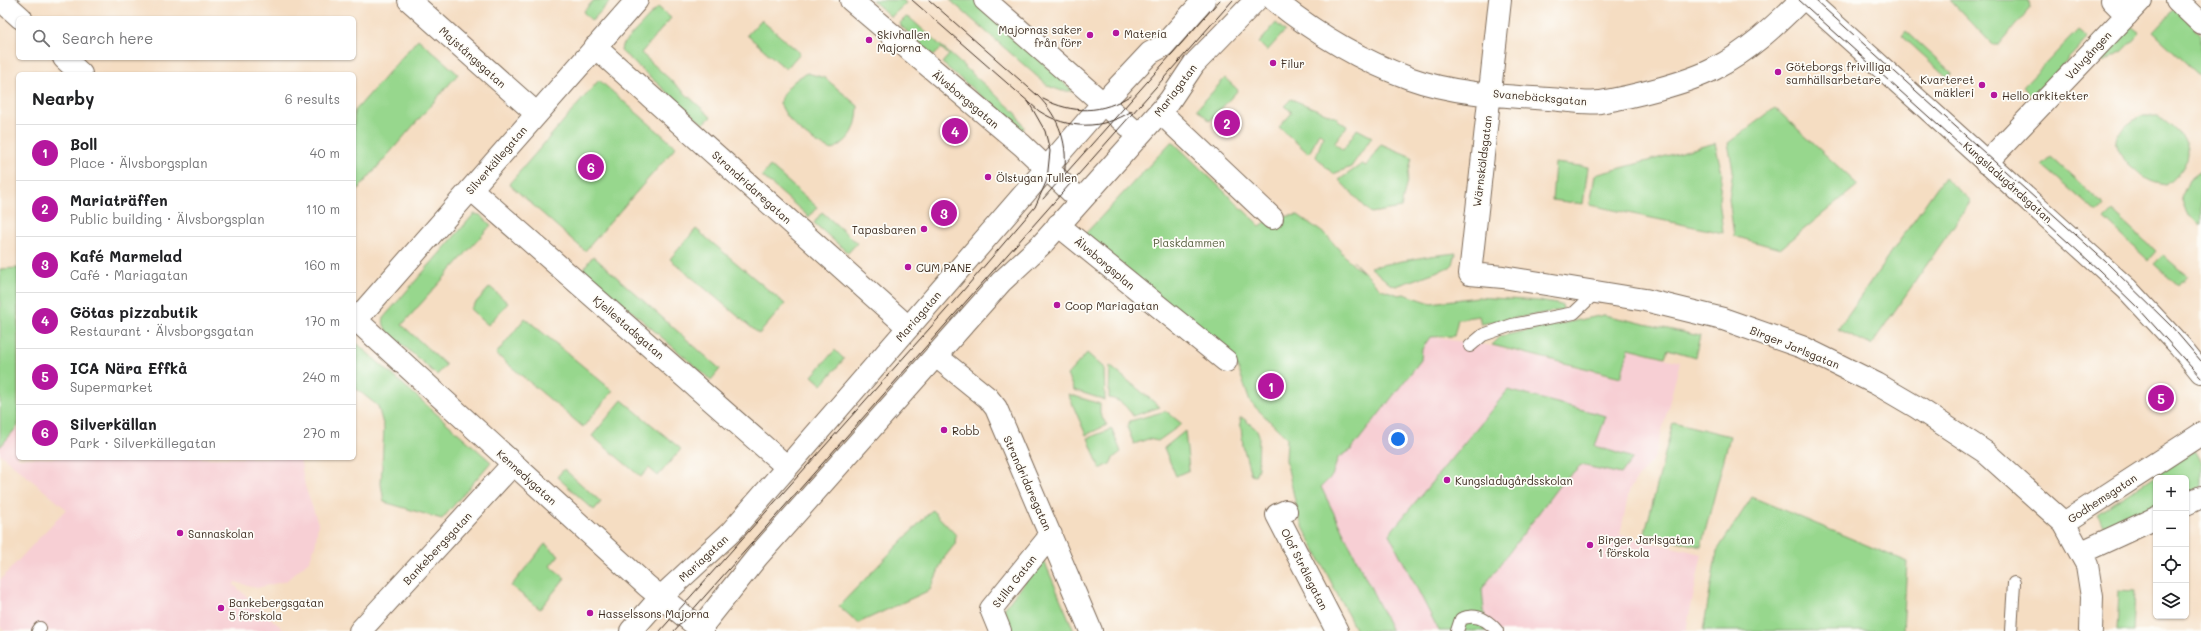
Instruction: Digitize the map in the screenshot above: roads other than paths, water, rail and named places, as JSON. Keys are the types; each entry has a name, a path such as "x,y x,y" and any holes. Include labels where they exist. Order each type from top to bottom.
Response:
{"street":[{"path":"1,0 19,16"},
{"name":"Majstångsgatan","path":"409,0 537,114"},
{"name":"Silverkällegatan","path":"356,318 637,0"},
{"name":"Älvsborgsgatan","path":"851,0 1080,200"},
{"path":"985,0 1104,102 1139,135"},
{"name":"Mariagatan","path":"631,631 661,597 731,532 786,466 1104,102 1150,53 1163,46 1204,0"},
{"name":"Mariagatan","path":"701,630 757,557 1001,282 1043,243 1160,112 1170,100 1194,64 1256,0"},
{"name":"Svanebäcksgatan","path":"1274,0 1315,30 1356,56 1409,78 1434,86 1490,93 1600,102 1636,94 1689,79 1713,70 1742,52 1766,33 1801,0"},
{"name":"Wärnsköldsgatan","path":"1470,274 1500,0"},
{"name":"Kungsladugårdsgatan","path":"1807,0 2127,289 2180,346 2201,372"},
{"path":"2177,0 2201,23"},
{"name":"Valvgången","path":"1986,163 2127,5"},
{"name":"Strandridaregatan","path":"595,47 908,327"},
{"path":"66,60 79,72"},
{"path":"1160,112 1272,218"},
{"name":"Kjellestadsgatan","path":"471,189 786,466"},
{"name":"Älvsborgsplan","path":"1058,225 1226,361"},
{"name":"Birger Jarlsgatan","path":"1470,274 1504,277 1666,304 1723,319 1802,347 1839,364 1918,408 1985,452 2064,524 2082,552 2090,577 2091,631"},
{"name":"Kennedygatan","path":"356,320 513,464 661,597 701,630"},
{"name":"Strandridaregatan","path":"936,356 988,398 996,408 1091,631"},
{"name":"Godhemsgatan","path":"2064,524 2201,434"},
{"name":"Bankebergsgatan","path":"360,631 513,464"},
{"path":"2189,502 2201,496"},
{"name":"Olof Strålegatan","path":"1286,510 1277,515 1337,631"},
{"path":"2082,552 2153,519"},
{"name":"Stilla Gatan","path":"1000,631 991,608 1051,535"}],"lane":[{"path":"1470,346 1483,335 1512,325 1574,313 1596,292"},
{"path":"2011,631 2014,583"},
{"path":"1457,631 1460,619 1470,616 1478,617 1493,625 1497,631"}],"tram line":[{"path":"912,0 1039,111 1050,117 1062,122 1085,125 1109,122 1132,111"},
{"path":"929,0 1037,95 1052,113 1064,143 1064,177"},
{"path":"1043,199 1220,0"},
{"path":"674,631 1233,0"},
{"path":"1799,0 2099,270 2139,309 2201,378"},
{"path":"1815,0 2106,262 2172,327 2201,361"},
{"path":"1043,99 1065,107 1087,110 1109,106 1131,95"},
{"path":"660,631 962,292 1035,207 1047,180 1050,151 1045,131 1028,101"}],"place":[{"name":"Matería","path":"1116,33"},
{"name":"Majornas saker från förr","path":"1090,35"},
{"name":"Skivhallen Majorna","path":"869,40"},
{"name":"Filur","path":"1273,63"},
{"name":"Göteborgs frivilliga samhällsarbetare","path":"1778,72"},
{"name":"Kvarteret mäkleri","path":"1982,85"},
{"name":"Hello arkitekter","path":"1994,95"},
{"name":"Mariaträffen","path":"1227,123"},
{"name":"Götas pizzabutik","path":"955,131"},
{"name":"Silverkällan","path":"591,167"},
{"name":"Ölstugan Tullen","path":"988,177"},
{"name":"Kafé Marmelad","path":"944,213"},
{"name":"Tapasbaren","path":"924,229"},
{"name":"CUM PANE","path":"908,267"},
{"name":"Coop Mariagatan","path":"1057,305"},
{"name":"Boll","path":"1271,386"},
{"name":"ICA Nära Effkå","path":"2161,398"},
{"name":"Robb","path":"944,430"},
{"name":"Kungsladugårdsskolan","path":"1447,480"},
{"name":"Sannaskolan","path":"180,533"},
{"name":"Birger Jarlsgatan 1 förskola","path":"1590,545"},
{"name":"Bankebergsgatan 5 förskola","path":"221,608"},
{"name":"Hasselssons Majorna","path":"590,613"}],"park label":[{"name":"Plaskdammen","path":"1189,242"}]}
